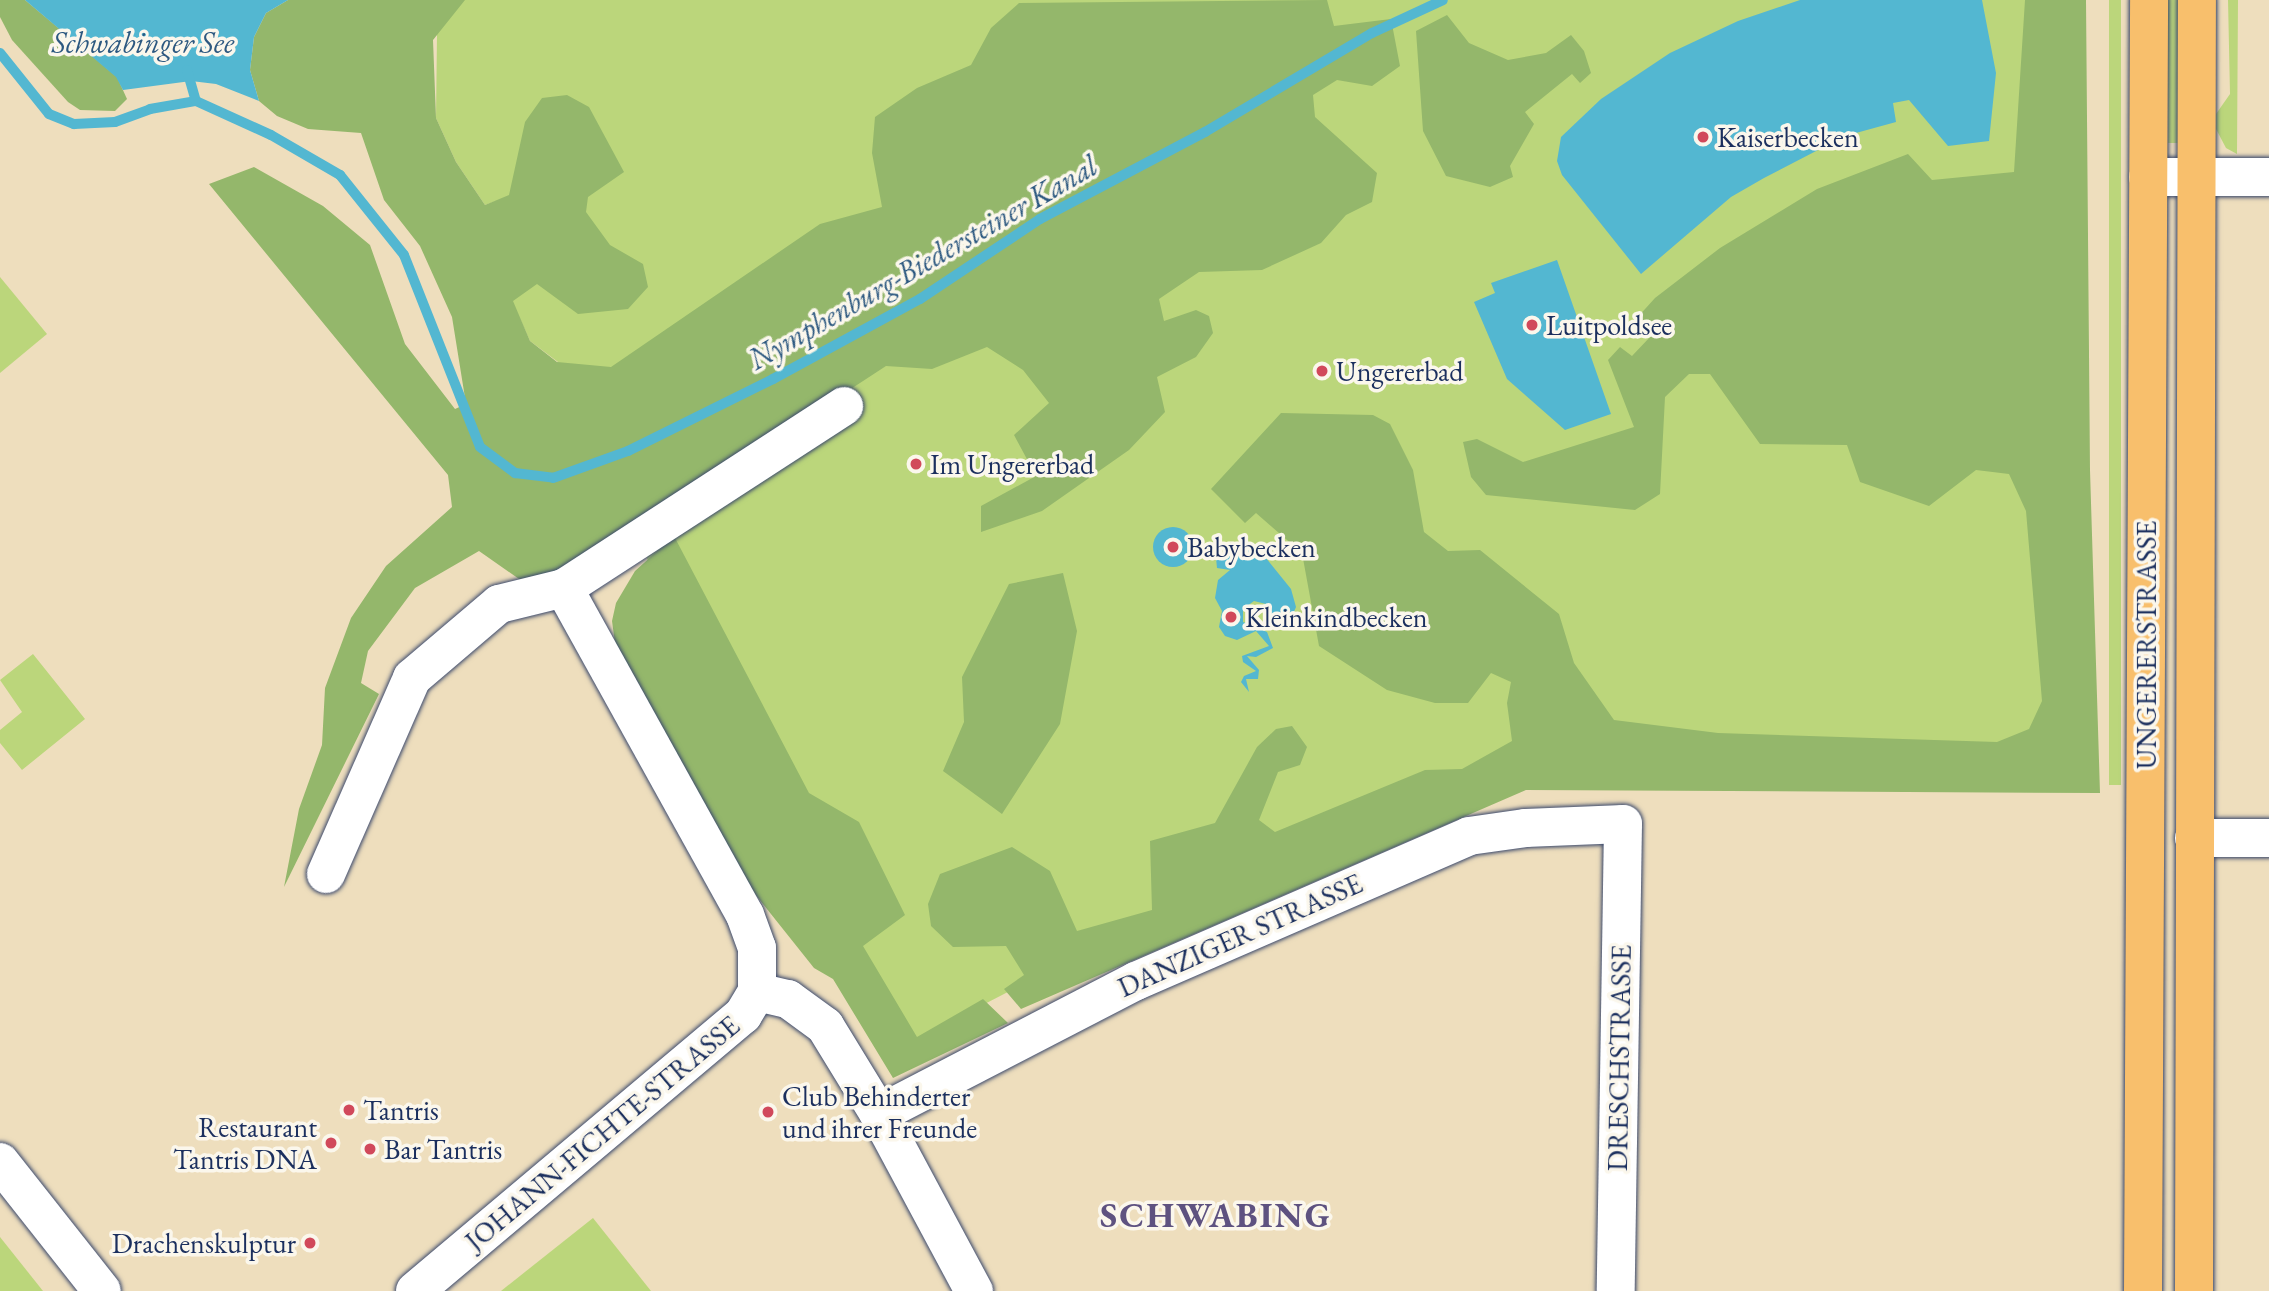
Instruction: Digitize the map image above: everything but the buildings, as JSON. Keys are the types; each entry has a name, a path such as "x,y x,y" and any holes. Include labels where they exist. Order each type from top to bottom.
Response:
{"main road":[{"name":"UNGERERSTRASSE","path":"2143,1291 2149,0"},
{"name":"UNGERERSTRASSE","path":"2194,1291 2197,0"}],"street":[{"path":"2148,177 2269,177"},
{"path":"326,874 412,678 499,604 564,588 844,406"},
{"name":"JOHANN-FICHTE-STRASSE","path":"415,1291 743,1015 757,992 757,948 745,915 564,588"},
{"name":"DANZIGER STRASSE","path":"879,1114 1136,981 1469,836 1526,828 1623,824"},
{"name":"DRESCHSTRASSE","path":"1616,1291 1623,824"},
{"path":"2194,838 2269,838"},
{"path":"757,992 788,999 825,1026 879,1114 974,1291"},
{"path":"0,1162 102,1291"}],"green space":[{"path":"0,0 25,0 117,77 127,99 115,111 80,110 68,102 12,40 0,17"},
{"path":"288,0 465,0 433,40 436,118 456,162 485,205 509,195 525,122 542,98 567,95 589,107 624,172 588,197 586,212 610,245 643,264 648,287 628,309 578,314 537,284 513,301 530,341 557,362 611,367 820,224 882,207 872,153 875,117 917,88 971,65 991,28 1019,3 1327,0 1334,26 1391,19 1400,66 1372,86 1337,80 1313,95 1315,117 1377,173 1372,202 1346,215 1321,243 1262,270 1199,272 1159,299 1164,321 1196,310 1209,316 1213,333 1196,357 1157,377 1165,412 1129,450 1042,511 981,532 981,506 1036,476 1014,435 1049,403 1023,370 987,347 932,369 886,366 595,556 532,588 479,551 415,588 368,651 361,683 379,694 284,887 299,809 322,745 325,688 351,618 386,566 452,507 448,475 209,184 254,167 323,206 370,245 405,344 455,409 466,404 452,317 420,246 384,200 361,133 308,129 277,116 259,101 250,70 254,37 266,13"},
{"name":"Ungererbad","path":"426,0 2077,0 2096,788 1515,761 1097,946 913,1041 751,788 558,362 530,341 512,301 496,201 485,205 456,162 436,118 437,35"},
{"path":"2025,0 2086,0 2090,470 2100,793 1526,790 1021,1009 1004,989 1024,975 1006,946 953,947 931,926 928,904 940,874 1012,847 1050,871 1077,931 1152,910 1150,841 1215,823 1257,747 1276,729 1292,726 1307,747 1300,765 1278,772 1259,820 1275,832 1425,770 1462,769 1512,741 1507,703 1511,682 1491,673 1468,703 1435,703 1387,690 1319,646 1302,553 1256,513 1245,523 1211,489 1281,413 1373,415 1390,424 1413,470 1424,532 1448,551 1480,550 1559,614 1574,663 1614,720 1718,733 1997,742 2029,729 2042,701 2026,511 2009,474 1976,470 1929,506 1860,482 1847,445 1760,444 1710,374 1689,374 1665,397 1660,494 1635,510 1486,495 1471,477 1463,442 1477,439 1523,462 1634,427 1608,360 1620,347 1632,356 1650,337 1636,319 1655,298 1720,248 1817,189 1908,154 1932,180 2014,172"},
{"path":"2109,0 2121,0 2121,785 2109,785"},
{"path":"2168,0 2180,0 2180,143 2168,143"},
{"path":"2228,0 2238,0 2237,154 2226,148 2216,129 2216,114 2230,94"},
{"path":"1447,15 1469,43 1508,60 1546,53 1571,35 1584,51 1591,73 1580,83 1572,74 1525,112 1534,124 1510,166 1513,177 1490,187 1446,176 1423,131 1416,31"},
{"path":"0,277 47,334 0,373"},
{"path":"674,536 809,793 859,822 905,915 863,946 917,1037 983,999 1008,1023 893,1078 833,979 814,968 720,850 615,643 612,621 616,603 635,571"},
{"path":"1063,573 1077,631 1060,724 1002,814 943,771 964,722 962,677 1009,584"},
{"path":"33,654 85,719 22,770 0,743 0,730 22,712 0,680"},
{"path":"593,1218 651,1291 501,1291"},
{"path":"0,1237 43,1291 0,1291"}],"water":[{"name":"Schwabinger See","path":"25,0 288,0 266,13 254,37 250,70 259,101 216,84 191,81 123,90 116,77"},
{"name":"Kaiserbecken","path":"1800,0 1982,0 1996,73 1989,141 1948,146 1909,100 1893,103 1896,122 1845,136 1731,197 1641,274 1562,175 1557,161 1561,137 1601,99 1670,53 1738,21"},
{"name":"Luitpoldsee","path":"1557,260 1611,414 1565,430 1507,379 1474,302 1495,293 1491,283"},
{"name":"Babybecken","path":"1173,527 1187,533 1193,547 1187,561 1173,567 1159,561 1153,547 1159,533"},
{"name":"Kleinkindbecken","path":"1241,543 1262,553 1291,589 1296,607 1286,630 1277,627 1266,604 1254,601 1243,609 1243,622 1267,632 1273,648 1256,657 1247,656 1259,670 1258,679 1246,679 1249,692 1241,682 1244,676 1256,671 1243,662 1242,656 1269,646 1256,631 1237,640 1225,636 1219,627 1222,611 1215,598 1218,580 1230,570 1217,568 1216,558"}],"waterway":[{"name":"Nymphenburg-Biedersteiner Kanal","path":"0,53 49,114 74,124 115,122 150,109 196,101 271,135 340,175 404,255 480,447 515,473 553,478 628,451 773,379 920,299 1040,219 1205,132 1372,33 1443,0"},
{"path":"187,70 196,101"}],"place":[{"name":"Kaiserbecken","path":"1703,137"},
{"name":"Luitpoldsee","path":"1532,325"},
{"name":"Ungererbad","path":"1322,371"},
{"name":"Im Ungererbad","path":"916,464"},
{"name":"Babybecken","path":"1173,547"},
{"name":"Kleinkindbecken","path":"1231,617"},
{"name":"Tantris","path":"349,1110"},
{"name":"Club Behinderter und ihrer Freunde","path":"768,1112"},
{"name":"Restaurant Tantris DNA","path":"331,1143"},
{"name":"Bar Tantris","path":"370,1149"},
{"name":"Drachenskulptur","path":"310,1243"}],"district":[{"name":"SCHWABING","path":"1216,1215"}]}
